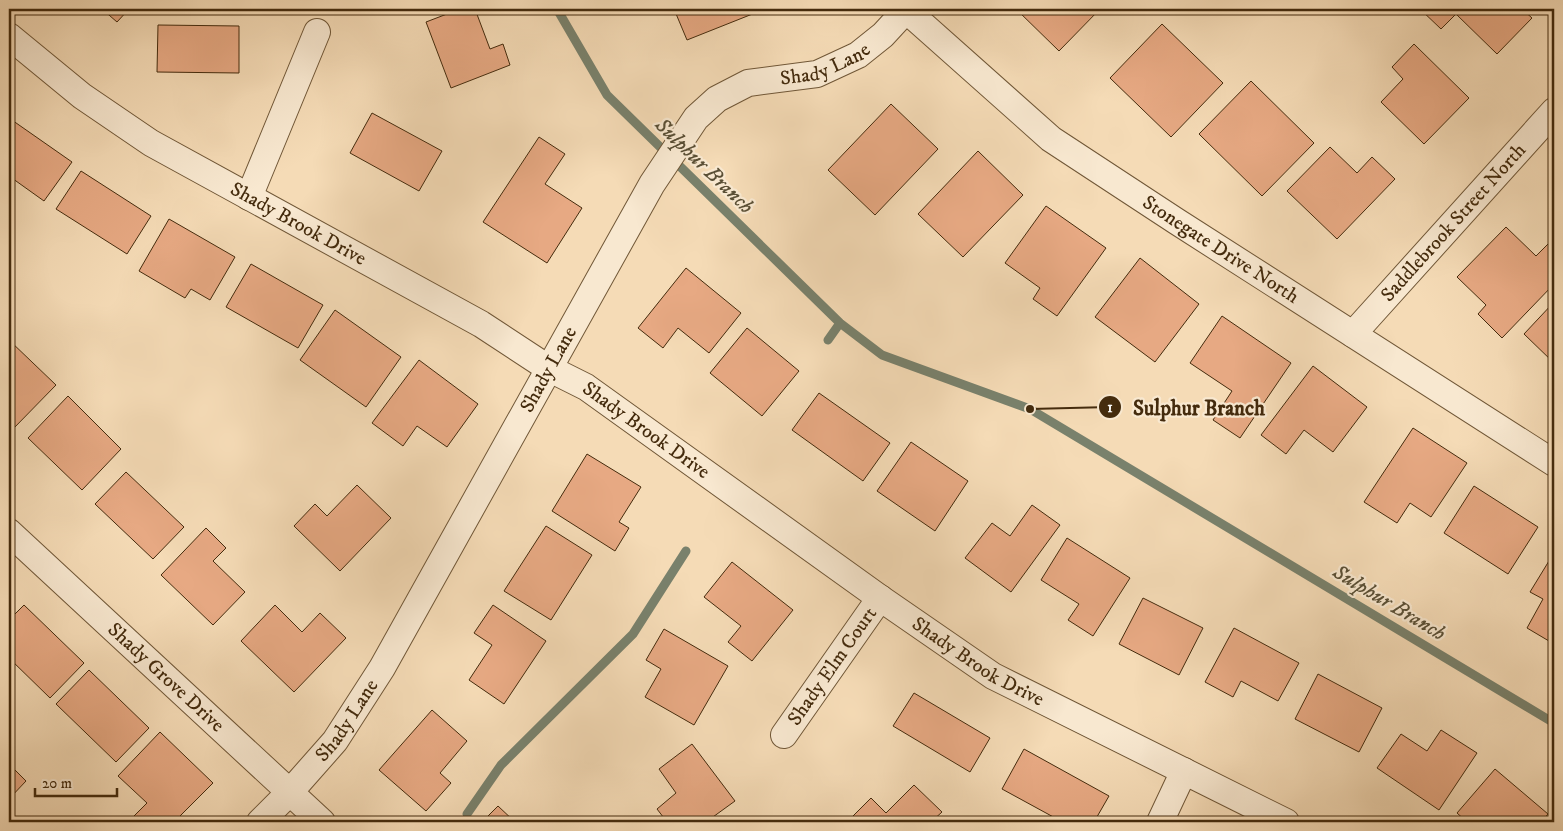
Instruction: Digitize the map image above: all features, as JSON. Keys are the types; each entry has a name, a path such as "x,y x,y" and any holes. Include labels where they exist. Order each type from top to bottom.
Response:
{"street":[{"name":"Shady Lane","path":"260,822 290,792 335,741 382,668 652,184 696,118 717,99 748,83 817,74 858,56 883,36 906,9"},
{"name":"Stonegate Drive North","path":"906,9 1051,139 1554,463"},
{"path":"249,197 317,32"},
{"name":"Shady Brook Drive","path":"9,36 82,96 151,144 481,324 548,368 586,386 880,598 993,676 1286,822"},
{"name":"Saddlebrook Street North","path":"1353,334 1554,111"},
{"name":"Shady Grove Drive","path":"9,532 322,822"},
{"name":"Shady Elm Court","path":"784,735 880,598"},
{"path":"1160,822 1184,771"}],"building":[{"path":"102,9 129,9 117,22"},
{"path":"460,9 475,9 490,49 503,44 510,65 451,88 426,22"},
{"path":"674,9 765,9 687,40"},
{"path":"1016,9 1100,9 1059,51"},
{"path":"1420,9 1522,9 1532,18 1497,54 1456,14 1441,29"},
{"path":"1162,24 1223,83 1171,137 1110,78"},
{"path":"158,25 239,26 239,73 157,72"},
{"path":"1414,44 1469,98 1424,144 1381,102 1403,79 1392,67"},
{"path":"1251,81 1314,143 1262,196 1199,134"},
{"path":"891,104 938,149 875,215 828,170"},
{"path":"372,113 442,151 419,191 350,153"},
{"path":"9,118 72,162 44,201 9,176"},
{"path":"539,137 565,154 545,184 582,208 547,263 483,222"},
{"path":"1330,147 1357,173 1372,157 1395,179 1337,239 1287,191"},
{"path":"978,151 1023,195 963,257 918,214"},
{"path":"81,171 151,216 127,254 56,209"},
{"path":"1046,206 1106,248 1057,316 1033,299 1040,288 1005,263"},
{"path":"169,219 235,257 210,300 191,289 185,298 139,271"},
{"path":"1506,227 1536,256 1548,244 1554,250 1554,284 1502,338 1478,314 1486,305 1457,277"},
{"path":"1140,258 1199,304 1155,362 1095,317"},
{"path":"251,264 323,305 298,348 226,307"},
{"path":"686,268 741,313 709,353 678,328 663,348 638,328"},
{"path":"1554,302 1554,363 1524,334"},
{"path":"335,310 401,357 366,407 300,360"},
{"path":"1222,316 1291,363 1240,438 1213,420 1232,391 1190,363"},
{"path":"747,328 799,371 762,416 710,373"},
{"path":"9,340 56,385 13,429 9,425"},
{"path":"419,360 478,404 447,447 417,426 403,446 372,423"},
{"path":"1313,366 1367,407 1333,452 1304,430 1286,454 1261,435"},
{"path":"819,393 890,443 863,481 792,430"},
{"path":"68,396 121,449 82,490 28,438"},
{"path":"1413,428 1467,463 1431,517 1410,503 1397,523 1364,502"},
{"path":"911,442 968,481 935,531 877,491"},
{"path":"587,454 641,487 619,522 629,528 615,551 552,511"},
{"path":"126,472 184,527 153,559 95,504"},
{"path":"357,485 391,518 340,571 294,526 315,504 327,516"},
{"path":"1474,486 1538,527 1508,574 1444,533"},
{"path":"1032,505 1060,525 1011,592 965,558 992,523 1010,536"},
{"path":"546,526 592,555 551,620 504,591"},
{"path":"206,528 226,548 213,561 245,592 213,625 161,575"},
{"path":"1067,538 1130,578 1093,636 1068,620 1079,604 1041,580"},
{"path":"1552,556 1554,557 1554,644 1527,628 1543,599 1530,592"},
{"path":"732,562 793,610 752,661 728,642 741,626 704,597"},
{"path":"1143,598 1203,628 1179,675 1119,644"},
{"path":"24,605 84,663 50,698 9,658 9,620"},
{"path":"275,605 302,632 320,613 346,638 294,692 241,641"},
{"path":"493,605 546,641 504,704 469,680 492,645 474,633"},
{"path":"1234,628 1299,663 1278,701 1241,681 1233,697 1205,682"},
{"path":"664,629 728,666 694,725 645,697 661,669 646,660"},
{"path":"89,670 149,728 116,762 56,704"},
{"path":"1318,674 1382,708 1359,752 1295,719"},
{"path":"914,693 990,738 970,772 893,726"},
{"path":"432,710 467,741 440,773 451,783 426,811 379,770"},
{"path":"1441,730 1477,753 1439,810 1377,768 1401,734 1427,751"},
{"path":"160,732 213,783 174,822 128,822 147,803 118,776"},
{"path":"692,744 735,801 706,822 667,822 657,809 676,793 659,769"},
{"path":"1024,749 1109,796 1094,822 1055,822 1057,819 1002,789"},
{"path":"9,764 26,781 9,799"},
{"path":"1495,769 1548,814 1541,822 1467,822 1457,813"},
{"path":"914,785 942,812 931,822 847,822 871,798 886,813"},
{"path":"498,806 515,822 482,822"}],"waterway":[{"name":"Sulphur Branch","path":"557,9 607,95 840,323 882,355 1030,409 1554,723"},
{"path":"828,340 840,323"},
{"path":"467,814 501,765 633,634 686,551"}],"place":[{"name":"Sulphur Branch","path":"1030,409"}]}
